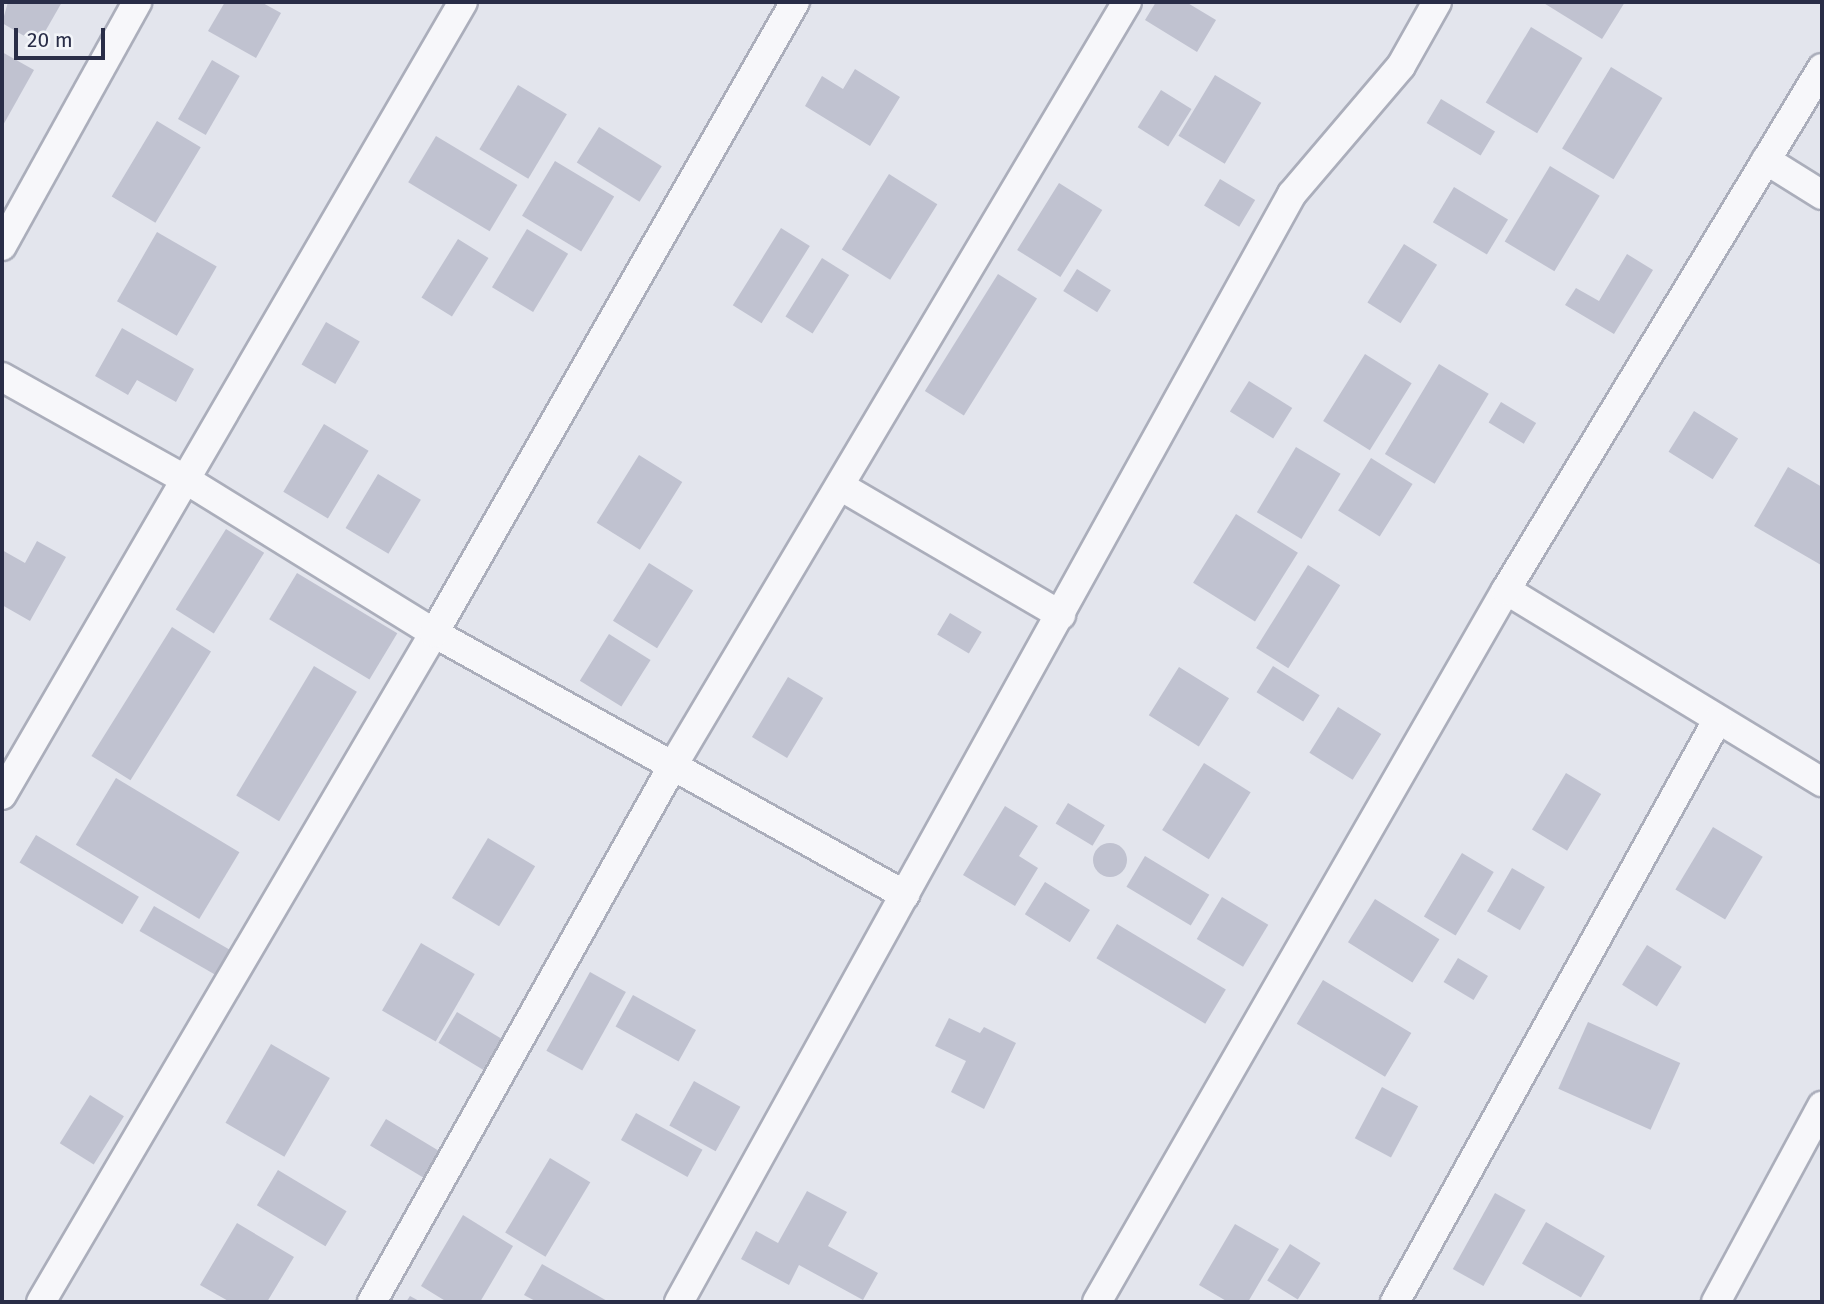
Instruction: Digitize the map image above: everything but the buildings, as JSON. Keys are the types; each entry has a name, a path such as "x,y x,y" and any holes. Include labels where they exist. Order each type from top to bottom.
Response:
{"street":[{"path":"2,246 137,2"},
{"path":"2,795 188,481 463,2"},
{"path":"41,1302 434,633 795,2"},
{"path":"372,1302 673,767 1127,2"},
{"path":"679,1302 1292,194 1401,66 1437,2"},
{"path":"1097,1302 1506,590 1822,68"},
{"path":"1766,160 1822,195"},
{"path":"2,377 188,481 434,633 905,895"},
{"path":"839,486 1061,615"},
{"path":"1506,590 1822,782"},
{"path":"1395,1302 1718,719"},
{"path":"1716,1302 1822,1106"}]}
